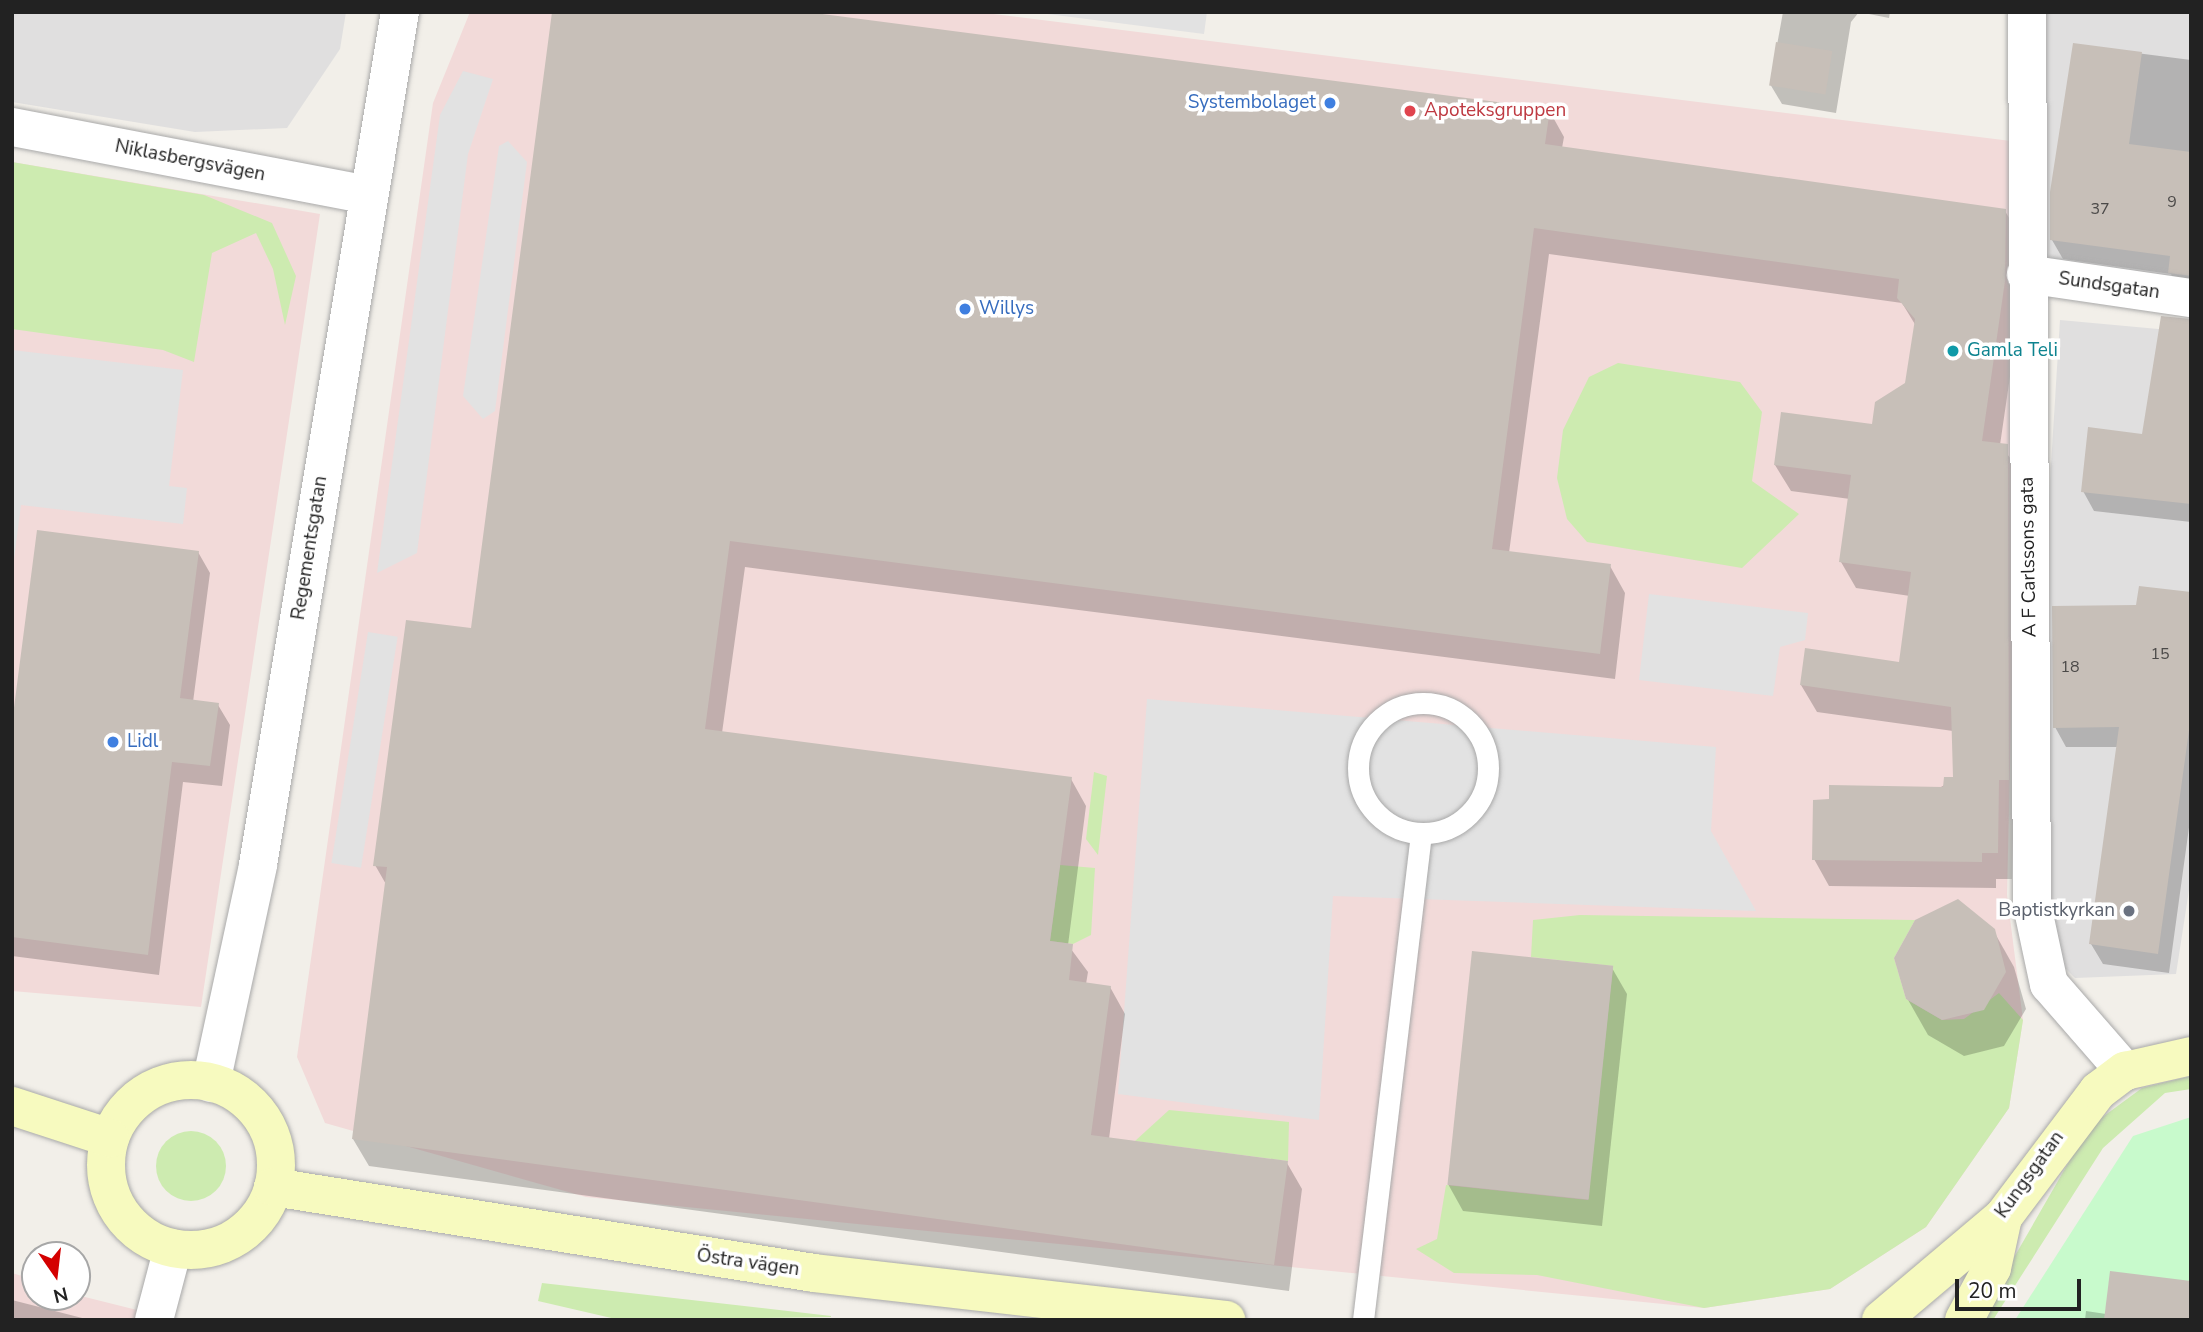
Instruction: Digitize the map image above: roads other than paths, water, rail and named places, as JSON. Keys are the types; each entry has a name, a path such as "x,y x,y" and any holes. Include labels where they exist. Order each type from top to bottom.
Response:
{"street":[{"name":"Regementsgatan","path":"211,1083 258,866 400,12"},
{"name":"A F Carlssons gata","path":"2027,12 2026,274 2032,905 2049,984 2125,1071"},
{"name":"Niklasbergsvägen","path":"12,127 368,195"},
{"name":"Sundsgatan","path":"2026,274 2191,298"},
{"name":"Kungsgatan","path":"1881,1320 2003,1217 2072,1118 2125,1071 2191,1056"},
{"path":"186,1080 211,1083 244,1099 260,1116 274,1150 273,1187 262,1210 235,1237 199,1250 173,1248 140,1234 117,1207 106,1173 110,1138 122,1115 150,1091 186,1080"},
{"path":"12,1106 110,1138"},
{"name":"Östra vägen","path":"273,1187 800,1271 1226,1320"},
{"path":"1964,1320 1992,1268 2003,1217"},
{"path":"154,1320 173,1248"}],"lane":[{"path":"1425,702 1446,706 1477,731 1489,770 1485,790 1460,822 1420,833 1401,829 1369,804 1358,766 1371,727 1386,713 1425,702"},
{"path":"1363,1320 1420,833"}],"place":[{"name":"Systembolaget","path":"1330,103"},
{"name":"Apoteksgruppen","path":"1410,111"},
{"name":"Willys","path":"965,309"},
{"name":"Gamla Teli","path":"1953,351"},
{"name":"Lidl","path":"113,742"},
{"name":"Baptistkyrkan","path":"2129,911"}]}
